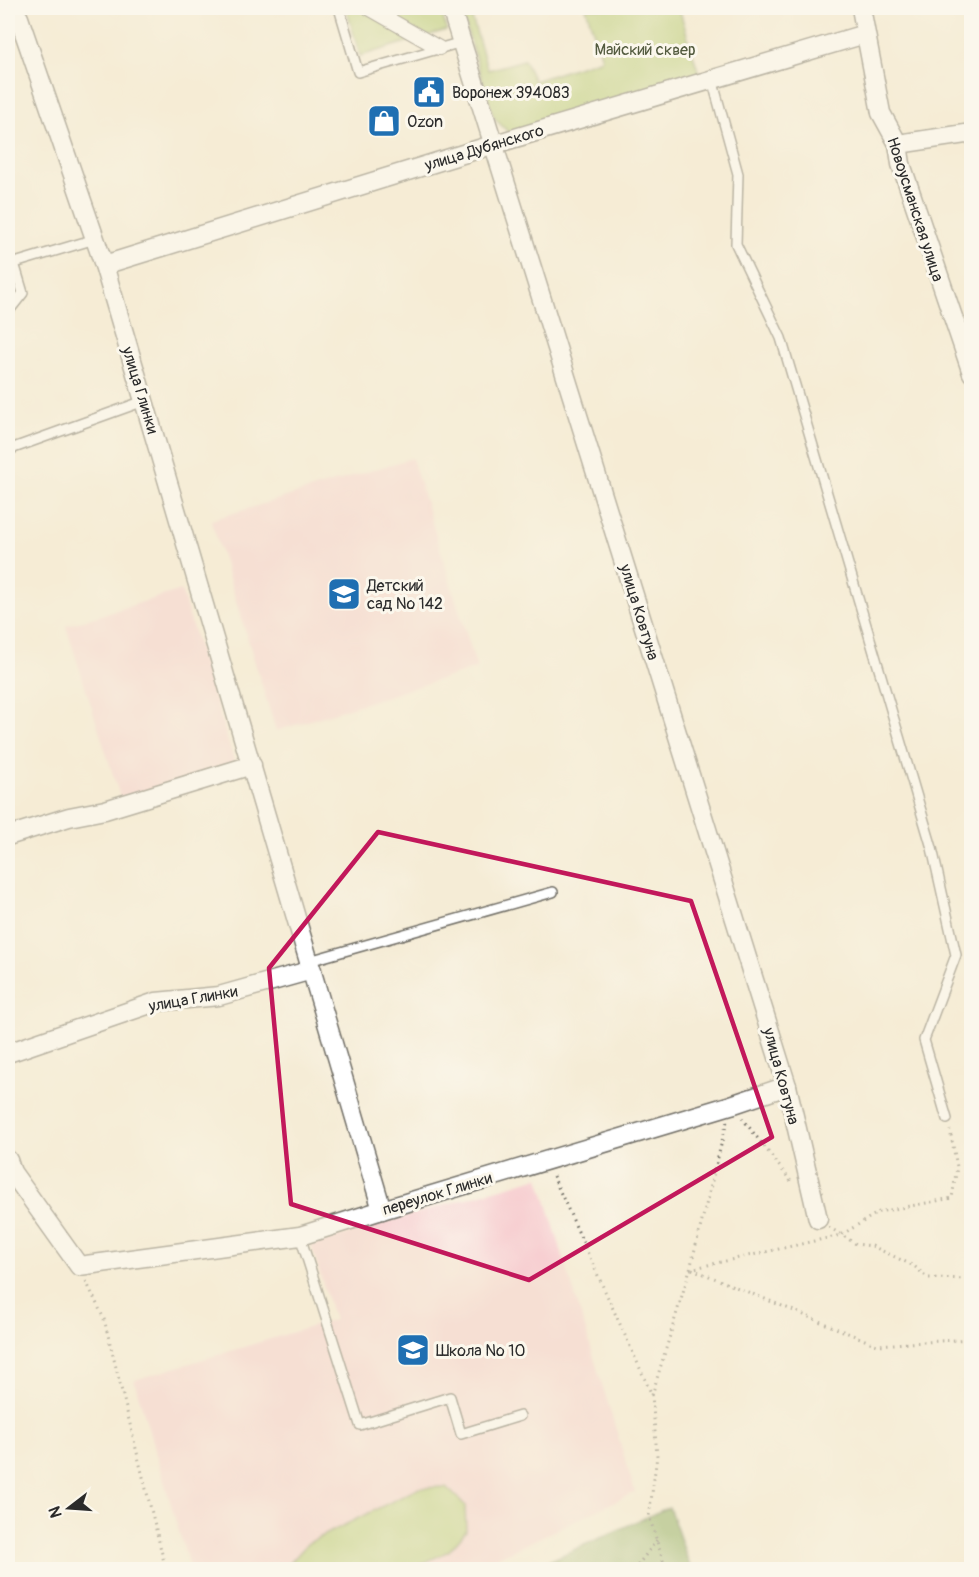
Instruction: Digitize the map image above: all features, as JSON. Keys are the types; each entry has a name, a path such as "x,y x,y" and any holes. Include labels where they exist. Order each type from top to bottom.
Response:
{"street":[{"path":"369,8 439,48"},
{"name":"улица Ковтуна","path":"451,8 787,1086 818,1220"},
{"name":"Новоусманская улица","path":"861,8 880,113 898,144 901,164 972,373"},
{"name":"улица Глинки","path":"13,18 104,265 382,1209"},
{"name":"улица Дубянского","path":"104,265 495,144 865,34"},
{"path":"898,144 972,133"},
{"path":"8,836 69,817 105,810 252,765"},
{"name":"улица Глинки","path":"8,1053 156,1002 219,996 311,966"},
{"name":"переулок Глинки","path":"79,1266 300,1236 787,1086"},
{"path":"8,1160 12,1172 79,1266"}],"lane":[{"path":"339,8 358,72 462,42"},
{"path":"712,79 738,174 736,244 781,338 932,848 956,955 924,1040 947,1119"},
{"path":"8,312 23,293 11,264 95,239"},
{"path":"8,450 144,401"},
{"path":"311,966 553,892"},
{"path":"300,1236 360,1425 450,1397 461,1434 520,1416"}],"path":[{"path":"731,1105 797,1189"},
{"path":"652,1395 690,1269 731,1105"},
{"path":"690,1269 841,1235 879,1212 952,1198 957,1167 947,1119"},
{"path":"546,1160 652,1395 657,1456 650,1516 666,1569"},
{"path":"818,1220 856,1244 872,1246 914,1266 928,1278 972,1279"},
{"path":"79,1266 104,1319 166,1569"},
{"path":"690,1269 877,1346 972,1339"},
{"path":"634,1569 657,1540"}],"highlighted area":[{"path":"378,832 691,901 772,1137 529,1280 291,1204 269,968"}],"shaded area":[{"name":"Детский сад № 142","path":"412,458 477,668 276,731 211,520"},
{"path":"181,590 235,764 121,800 66,626"},
{"name":"Школа № 10","path":"539,1177 635,1492 474,1569 190,1569 134,1380 334,1320 311,1245"}],"green space":[{"path":"346,8 440,8 447,30 360,56"},
{"name":"Майский сквер","path":"460,8 469,8 488,70 524,60 534,81 602,59 586,8 679,8 700,77 510,134 494,118"},
{"path":"446,1487 465,1505 466,1531 449,1551 411,1569 291,1569 290,1563 308,1543 419,1488"},
{"path":"669,1507 691,1569 531,1569"}],"place":[{"name":"Воронеж 394083","path":"429,92"},
{"name":"Ozon","path":"384,121"},
{"name":"Детский сад № 142","path":"344,594"},
{"name":"Школа № 10","path":"413,1350"}]}
